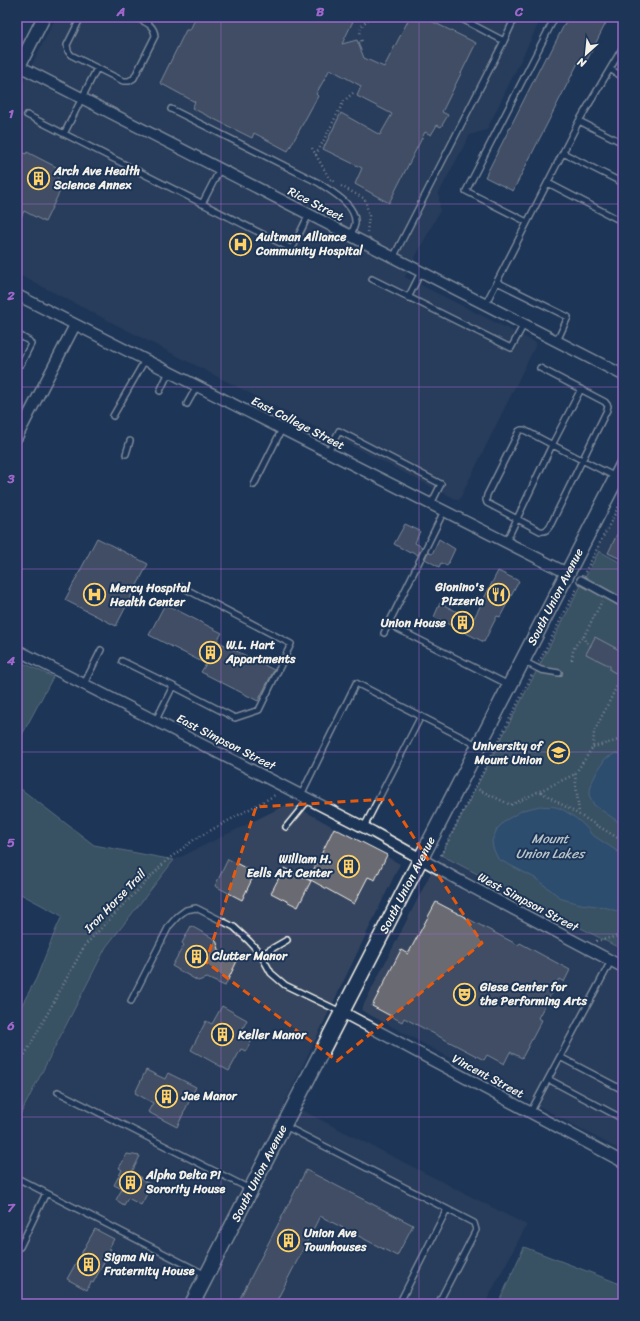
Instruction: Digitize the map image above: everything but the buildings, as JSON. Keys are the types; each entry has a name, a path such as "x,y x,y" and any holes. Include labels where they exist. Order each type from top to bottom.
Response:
{"main road":[{"name":"South Union Avenue","path":"192,1304 620,472"}],"street":[{"path":"18,68 44,17"},
{"name":"Rice Street","path":"18,68 82,98 623,375"},
{"name":"East College Street","path":"17,295 567,573"},
{"path":"17,437 75,325"},
{"path":"581,580 623,603"},
{"name":"East Simpson Street","path":"17,650 364,827 421,858"},
{"name":"West Simpson Street","path":"421,858 623,967"},
{"name":"Vincent Street","path":"342,1012 623,1162"}],"lane":[{"path":"81,17 67,45 68,51 71,55 123,81 129,81 134,78 155,36 155,30 151,25 135,17"},
{"path":"458,17 504,41"},
{"path":"471,24 474,17"},
{"path":"393,258 515,17"},
{"path":"527,222 466,191 555,17"},
{"path":"486,305 579,121 623,47"},
{"path":"64,134 97,68"},
{"path":"610,69 623,77"},
{"path":"171,109 319,183 341,199 352,210 355,223 351,236"},
{"path":"27,115 292,249 309,214"},
{"path":"579,121 623,143"},
{"path":"563,153 623,184"},
{"path":"202,204 220,169"},
{"path":"548,183 623,222"},
{"path":"408,298 421,272"},
{"path":"372,279 511,348 524,324"},
{"path":"497,282 568,317 557,341"},
{"path":"17,334 29,341 31,344 21,364 17,365"},
{"path":"113,416 145,360"},
{"path":"540,368 605,402 608,406 607,410 582,460 547,530 540,531 489,505 486,500 487,495 520,430 524,430 582,460 620,472"},
{"path":"160,391 169,372"},
{"path":"187,404 197,386"},
{"path":"506,542 516,518 580,389"},
{"path":"254,485 282,429"},
{"path":"328,452 339,431 441,484 431,504"},
{"path":"126,454 130,441"},
{"path":"384,633 444,511"},
{"path":"122,661 235,718 259,710 291,644 180,586"},
{"path":"396,628 510,685"},
{"path":"84,684 101,650"},
{"path":"522,661 541,670 559,673"},
{"path":"286,827 305,797 356,683 479,746"},
{"path":"156,720 173,686"},
{"path":"364,827 421,716"},
{"path":"131,1001 169,926 186,910 196,908 234,927 249,941 261,956 271,973 285,985 342,1012"},
{"path":"261,956 287,940"},
{"path":"530,1113 611,961"},
{"path":"560,1057 623,1090"},
{"path":"548,1079 623,1119"},
{"path":"58,1092 251,1189"},
{"path":"284,1125 474,1223 476,1230 438,1304"},
{"path":"17,1178 207,1275"},
{"path":"17,1248 20,1247 46,1193"},
{"path":"399,1304 447,1209"}],"path":[{"path":"358,43 362,42 359,34 364,23 371,17"},
{"path":"316,155 344,101 354,92"},
{"path":"572,660 574,647 584,636 606,594"},
{"path":"584,636 585,641 590,646"},
{"path":"475,788 511,805 575,774 593,747 594,732 621,678"},
{"path":"593,747 623,739"},
{"path":"575,774 579,814"},
{"path":"540,792 623,841"},
{"name":"Iron Horse Trail","path":"17,1069 85,945 166,861 195,839 277,794"}],"highlighted area":[{"path":"389,799 482,943 337,1061 206,962 256,807"}],"shaded area":[{"name":"Aultman Alliance Community Hospital","path":"56,17 542,17 487,130 470,135 439,193 440,211 405,277 537,343 459,501 17,274 17,94"},
{"name":"University of Mount Union","path":"623,496 623,1152 361,1010"},
{"path":"290,803 400,864 188,1304 17,1304 17,1121 106,947 174,860"},
{"path":"294,1106 527,1225 485,1304 192,1304"}],"green space":[{"path":"599,551 623,564 623,950 441,855"},
{"path":"17,660 53,677 17,744"},
{"path":"17,786 94,845 174,860 106,947 17,1121 17,1014 36,979 62,916 17,892"},
{"path":"524,1247 623,1285 623,1304 498,1304"}],"water":[{"name":"Mount Union Lakes","path":"616,753 623,755 623,825 594,805 589,795 592,782 605,759"},
{"name":"Mount Union Lakes","path":"540,806 560,808 581,822 591,834 623,855 623,913 604,907 581,904 562,899 535,878 498,859 493,848 492,841 497,829 506,820 523,810"}],"place":[{"name":"Arch Ave Health Science Annex","path":"38,178"},
{"name":"Aultman Alliance Community Hospital","path":"240,244"},
{"name":"Gionino's Pizzeria","path":"499,594"},
{"name":"Mercy Hospital Health Center","path":"95,595"},
{"name":"Union House","path":"462,623"},
{"name":"W.L. Hart Appartments","path":"211,652"},
{"name":"University of Mount Union","path":"558,753"},
{"name":"William H. Eells Art Center","path":"348,866"},
{"name":"Clutter Manor","path":"196,956"},
{"name":"Giese Center for the Performing Arts","path":"464,994"},
{"name":"Keller Manor","path":"223,1035"},
{"name":"Jae Manor","path":"166,1096"},
{"name":"Alpha Delta Pi Sorority House","path":"130,1182"},
{"name":"Union Ave Townhouses","path":"289,1240"},
{"name":"Sigma Nu Fraternity House","path":"89,1264"}]}
